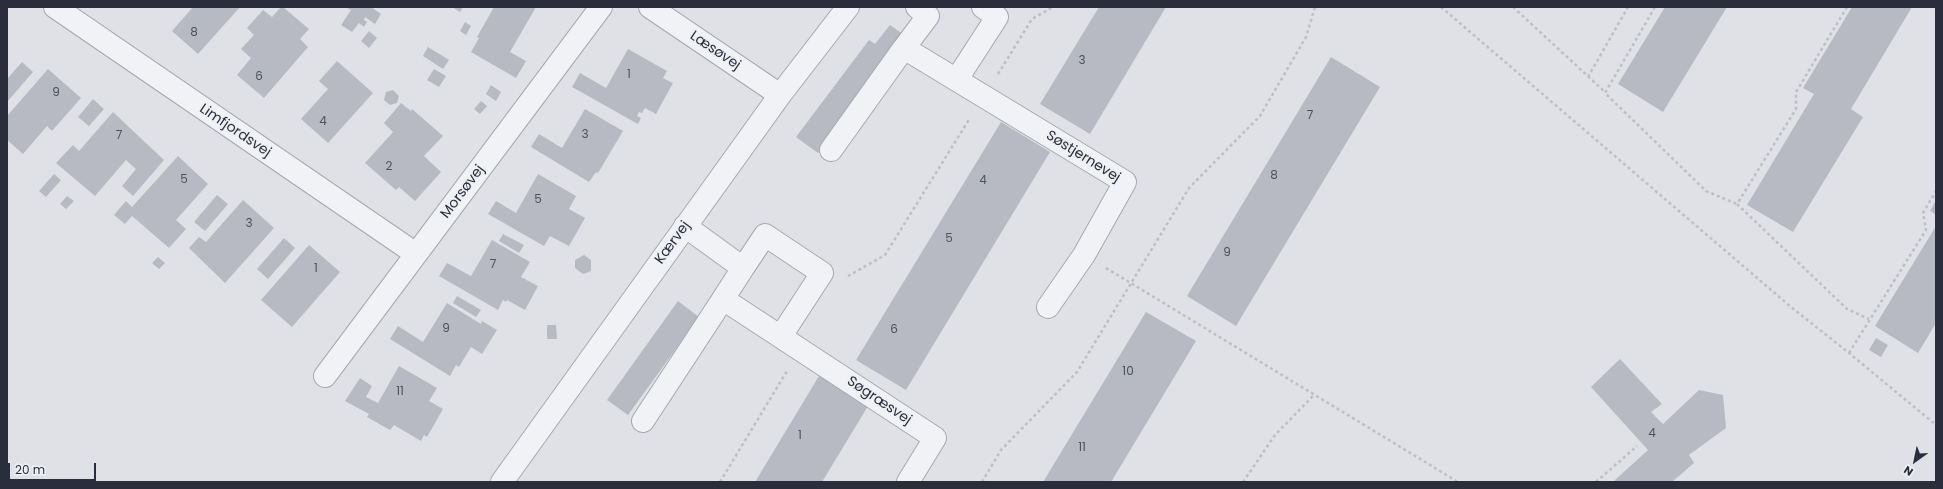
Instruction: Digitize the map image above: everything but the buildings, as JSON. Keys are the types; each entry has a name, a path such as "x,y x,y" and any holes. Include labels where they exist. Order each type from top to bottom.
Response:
{"street":[{"name":"Limfjordsvej","path":"55,7 416,254"},
{"name":"Morsøvej","path":"325,376 601,7"},
{"name":"Læsøvej","path":"650,7 780,95"},
{"name":"Kærvej","path":"502,482 780,95 848,7"},
{"path":"957,80 997,17 983,7"},
{"path":"831,150 904,48 927,10"},
{"name":"Søstjernevej","path":"904,48 1124,182 1084,255 1048,307"},
{"path":"685,226 743,268"},
{"path":"642,421 765,235 822,273 781,336"},
{"name":"Søgræsvej","path":"723,300 781,336 935,438 908,482"}],"path":[{"path":"844,282 849,276 885,255 1032,19 1053,7"},
{"path":"982,482 1001,450 1077,372 1189,188 1260,116 1306,37 1315,7"},
{"path":"1441,7 1791,307 1849,352 1936,425"},
{"path":"1513,7 1605,93 1706,191 1737,204 1847,309 1869,319"},
{"path":"1588,77 1628,7"},
{"path":"1605,93 1655,7"},
{"path":"1737,204 1796,109 1796,92 1847,7"},
{"path":"1849,352 1926,230 1923,213 1936,191"},
{"path":"1084,255 1458,482"},
{"path":"720,482 800,349"},
{"path":"1243,482 1275,435 1314,395"},
{"path":"1596,482 1637,446"}]}
